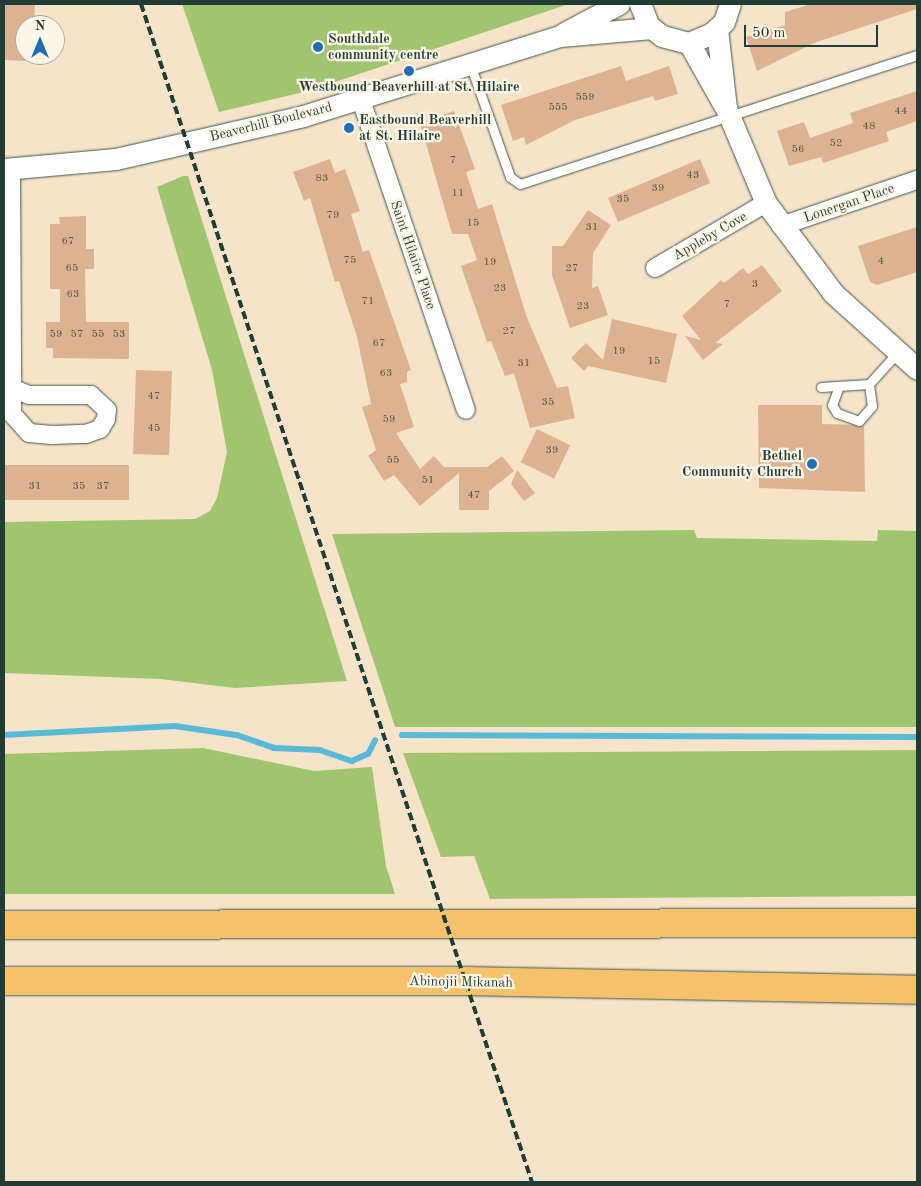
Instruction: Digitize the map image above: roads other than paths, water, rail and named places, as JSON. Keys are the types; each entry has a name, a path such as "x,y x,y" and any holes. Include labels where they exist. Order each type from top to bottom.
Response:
{"main road":[{"path":"4,926 914,923"},
{"name":"Abinojii Mikanah","path":"4,981 466,981 917,990"}],"street":[{"name":"Beaverhill Boulevard","path":"560,36 619,4"},
{"path":"640,4 652,28 673,41 689,43 717,29"},
{"path":"727,112 717,29 730,4"},
{"name":"Beaverhill Boulevard","path":"7,169 116,159 361,100 470,63 560,36 652,28"},
{"path":"689,43 727,112 766,203 782,226 833,293 917,369"},
{"name":"Saint Hilaire Place","path":"361,100 466,410"},
{"path":"7,169 12,414 29,433 86,434 100,429 106,419 107,410 91,395 29,395 12,388"},
{"name":"Lonergan Place","path":"782,226 917,180"},
{"name":"Appleby Cove","path":"655,268 766,203"}],"lane":[{"path":"470,63 510,177 520,184 727,112 917,55"},
{"path":"821,387 869,384 898,351"},
{"path":"839,386 832,405 837,413 859,421 872,406 869,384"}],"waterway":[{"path":"4,735 175,726 237,735 274,748 320,750 352,761 368,754 375,741"},
{"path":"402,735 917,737"}],"railway":[{"path":"141,4 532,1182"}],"place":[{"name":"Southdale community centre","path":"318,47"},
{"name":"Westbound Beaverhill at St. Hilaire","path":"409,71"},
{"name":"Eastbound Beaverhill at St. Hilaire","path":"349,128"},
{"name":"Bethel Community Church","path":"812,464"}]}
